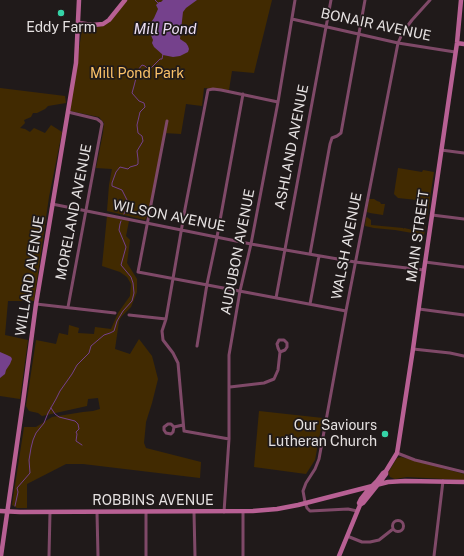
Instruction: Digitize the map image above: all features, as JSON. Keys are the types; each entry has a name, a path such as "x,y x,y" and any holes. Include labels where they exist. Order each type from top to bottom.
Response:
{"main road":[{"name":"WILLARD AVENUE","path":"1,556 36,304 76,63 79,0"},
{"path":"78,23 97,25 103,24 109,20 125,0"},
{"name":"MAIN STREET","path":"386,471 397,453 398,447 419,309 461,0"},
{"path":"456,43 464,44"},
{"path":"339,556 357,510 385,476 386,471"},
{"path":"360,505 359,503 361,499 370,487 386,471"},
{"name":"ROBBINS AVENUE","path":"0,511 243,512 277,509 388,482 405,480 464,482"}],"street":[{"name":"AUDUBON AVENUE","path":"224,512 229,439 229,355 240,291 251,244 278,102 295,0"},
{"name":"ASHLAND AVENUE","path":"276,298 331,0"},
{"path":"310,254 330,144 332,138 341,133 365,0"},
{"name":"WALSH AVENUE","path":"305,503 303,491 315,469 318,460 398,43 403,32 430,0"},
{"name":"BONAIR AVENUE","path":"292,19 398,43 455,52"},
{"path":"229,439 184,432 178,363 174,353 163,340 162,332 166,319 172,279 208,90 213,89 243,94 278,102"},
{"path":"197,346 207,284 218,236 243,94"},
{"name":"MORELAND AVENUE","path":"68,112 97,119 102,124 68,308"},
{"path":"167,121 138,272 346,311"},
{"path":"441,150 464,153"},
{"name":"WILSON AVENUE","path":"52,204 218,236 251,244 355,262 424,270"},
{"path":"432,215 464,219"},
{"path":"310,304 319,256"},
{"path":"425,262 464,267"},
{"path":"36,304 115,313"},
{"path":"419,309 464,315"},
{"path":"129,315 166,319"},
{"path":"413,349 464,356"},
{"path":"230,387 264,383 274,379 278,370 280,352"},
{"path":"174,427 183,425"},
{"path":"397,453 415,460 462,473"},
{"path":"434,556 443,481"},
{"path":"305,503 308,510 311,511 357,510"},
{"path":"49,556 50,512"},
{"path":"97,512 98,556"},
{"path":"146,512 146,556"},
{"path":"194,512 195,556"},
{"path":"243,512 243,556"},
{"path":"347,536 362,542 370,542 379,540 393,529"}],"green space":[{"name":"Mill Pond Park","path":"127,0 272,0 254,73 232,71 229,90 204,88 202,106 186,104 181,134 164,133 148,214 145,220 107,211 112,169 96,168 104,123 99,117 70,111 82,29 85,27 103,26 110,22"},
{"path":"0,88 65,96 66,103 48,106 37,113 33,113 31,117 24,120 25,123 20,128 30,132 34,128 45,133 51,125 62,132 49,197 34,301 8,301 5,335 28,340 20,399 0,396"},
{"path":"398,168 422,172 423,170 434,172 427,218 424,218 424,216 425,205 428,203 398,198 394,194"},
{"path":"369,199 374,199 381,204 385,204 383,215 367,212"},
{"path":"107,216 129,221 126,236 130,240 127,263 137,279 137,292 131,307 119,321 115,349 130,354 139,339 152,356 158,379 146,422 144,443 146,448 201,462 200,478 83,464 66,464 27,484 27,508 17,508 12,505 24,427 36,427 52,417 100,409 98,398 88,399 87,406 42,416 38,413 29,411 26,406 36,340 56,344 59,333 68,335 69,325 79,328 78,333 94,334 95,327 111,329 118,313 130,296 131,284 127,277 120,272 102,266"},
{"path":"367,217 371,220 371,225 413,230 414,227 424,229 426,225 424,235 365,226"},
{"path":"259,411 323,418 315,460 306,474 254,467"},
{"path":"401,457 464,474 464,480 407,477 395,479 390,477 388,473 397,458"}],"water":[{"name":"Mill Pond","path":"163,0 197,0 183,12 180,39 186,43 189,49 188,52 180,56 173,57 163,55 154,47 152,43 153,40 150,33 150,24 158,9 156,5"},
{"path":"0,352 11,357 12,359 5,374 0,378"}],"waterway":[{"path":"155,0 159,4"},
{"path":"124,214 128,202 122,190 112,186 112,183 116,172 120,167 128,169 138,164 137,151 143,141 142,136 138,133 137,125 140,112 145,107 144,103 139,101 132,93 138,70 142,65 148,69 151,68 160,59 162,59 163,54"},
{"path":"15,506 18,492 17,488 30,473 29,460 36,433 44,423 60,391 77,365 89,353 91,346 104,335 114,331 117,321 132,301 134,293 133,283 131,277 121,265 126,247 119,230 121,221"},
{"path":"51,408 59,417 75,421 78,424 79,429 76,432 76,441 82,445"}],"place":[{"name":"Eddy Farm","path":"61,13"},
{"name":"Our Saviours Lutheran Church","path":"385,434"}]}
